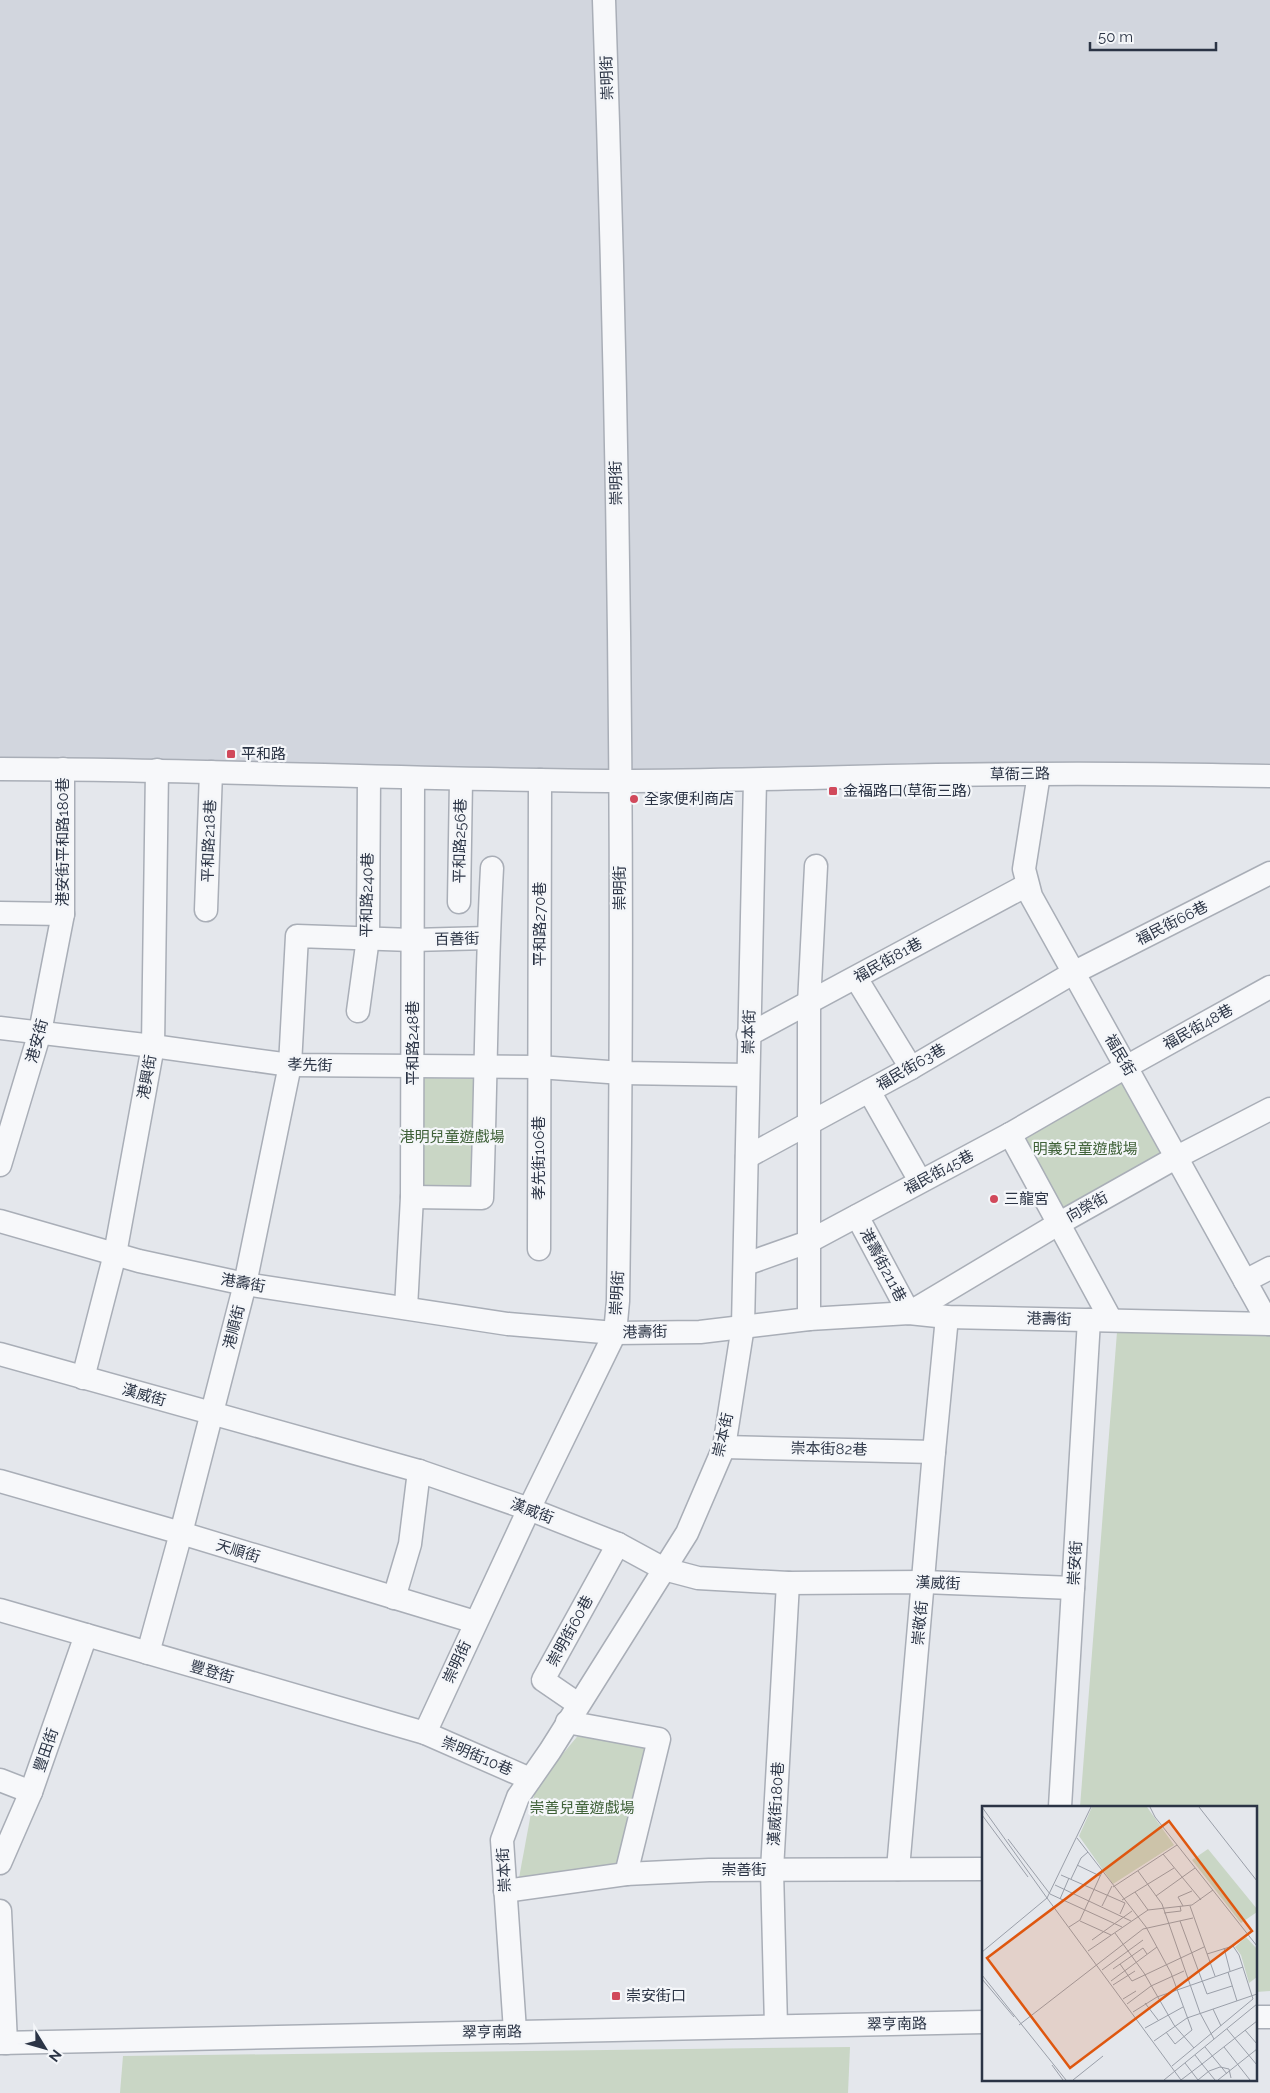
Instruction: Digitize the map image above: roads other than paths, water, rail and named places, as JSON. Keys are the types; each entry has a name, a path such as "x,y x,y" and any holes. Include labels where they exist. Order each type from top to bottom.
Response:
{"street":[{"name":"崇明街","path":"425,1733 529,1509 614,1333 618,1301 622,1073 620,781 614,291 604,0"},
{"path":"0,769 157,770 461,780 620,781"},
{"name":"港安街平和路180巷","path":"63,769 63,914"},
{"name":"港興街","path":"83,1378 115,1254 153,1046 157,770"},
{"name":"平和路218巷","path":"206,910 211,772"},
{"name":"草衙三路","path":"620,781 1039,774 1270,776"},
{"name":"福民街","path":"1039,774 1024,869 1026,885 1041,916 1178,1157 1270,1324"},
{"name":"平和路240巷","path":"358,1011 368,938 369,777"},
{"name":"平和路248巷","path":"406,1308 412,1197 412,778"},
{"name":"平和路256巷","path":"459,902 461,780"},
{"name":"平和路270巷","path":"539,1067 540,780"},
{"name":"崇本街","path":"515,2032 502,1840 518,1796 687,1533 724,1447 743,1326 746,1264 748,1035 755,780"},
{"path":"810,1319 808,1242 810,1004 816,866"},
{"path":"488,938 492,868"},
{"name":"福民街66巷","path":"1073,973 1270,874"},
{"name":"福民街81巷","path":"748,1035 810,1004 1026,885"},
{"path":"0,913 63,914"},
{"name":"港安街","path":"0,1165 40,1032 63,914"},
{"name":"百善街","path":"297,936 412,940 488,938 487,1067 482,1198 412,1197"},
{"name":"港順街","path":"148,1653 245,1284 290,1065 297,936"},
{"name":"福民街63巷","path":"747,1157 911,1068 1073,973"},
{"path":"856,978 911,1068"},
{"name":"福民街48巷","path":"1126,1067 1270,987"},
{"name":"孝先街","path":"0,1028 153,1046 290,1065 539,1067 622,1073 748,1076"},
{"name":"孝先街106巷","path":"538,1249 539,1067"},
{"name":"福民街45巷","path":"746,1264 808,1242 1010,1134 1126,1067"},
{"path":"869,1091 920,1181"},
{"name":"向榮街","path":"909,1314 1058,1224 1178,1157 1270,1109"},
{"path":"1010,1134 1058,1224 1100,1320"},
{"name":"港壽街211巷","path":"857,1216 909,1314"},
{"name":"港壽街","path":"0,1221 115,1254 245,1284 508,1324 614,1333 700,1332 810,1319 909,1314 948,1317 1270,1324"},
{"path":"1245,1281 1270,1268"},
{"name":"崇敬街","path":"898,1869 934,1452 948,1317"},
{"name":"崇安街","path":"1060,1806 1073,1588 1100,1320"},
{"name":"漢威街","path":"0,1354 419,1470 529,1509 618,1544 664,1569 698,1578 788,1583 924,1582 1073,1588"},
{"name":"崇本街82巷","path":"724,1447 934,1452"},
{"path":"394,1598 410,1544 419,1470"},
{"name":"天順街","path":"0,1481 181,1533 476,1622"},
{"name":"崇明街60巷","path":"573,1713 543,1680 618,1544"},
{"name":"漢威街180巷","path":"776,2026 772,1870 788,1583"},
{"name":"豐登街","path":"0,1610 425,1733"},
{"name":"豐田街","path":"0,1863 31,1792 86,1635"},
{"path":"573,1713 658,1739 626,1874"},
{"name":"崇明街10巷","path":"425,1733 530,1779"},
{"path":"0,1780 31,1792"},
{"name":"崇善街","path":"505,1891 626,1874 772,1870 982,1869"},
{"path":"0,1911 3,2043"},
{"name":"翠亨南路","path":"3,2043 982,2022"}],"place":[{"name":"平和路","path":"231,754"},
{"name":"金福路口(草衙三路)","path":"833,791"},
{"name":"全家便利商店","path":"634,799"},
{"name":"三龍宮","path":"994,1199"},
{"name":"崇安街口","path":"616,1996"}],"park label":[{"name":"港明兒童遊戲場","path":"452,1137"},
{"name":"明義兒童遊戲場","path":"1085,1149"},
{"name":"崇善兒童遊戲場","path":"582,1808"}]}
